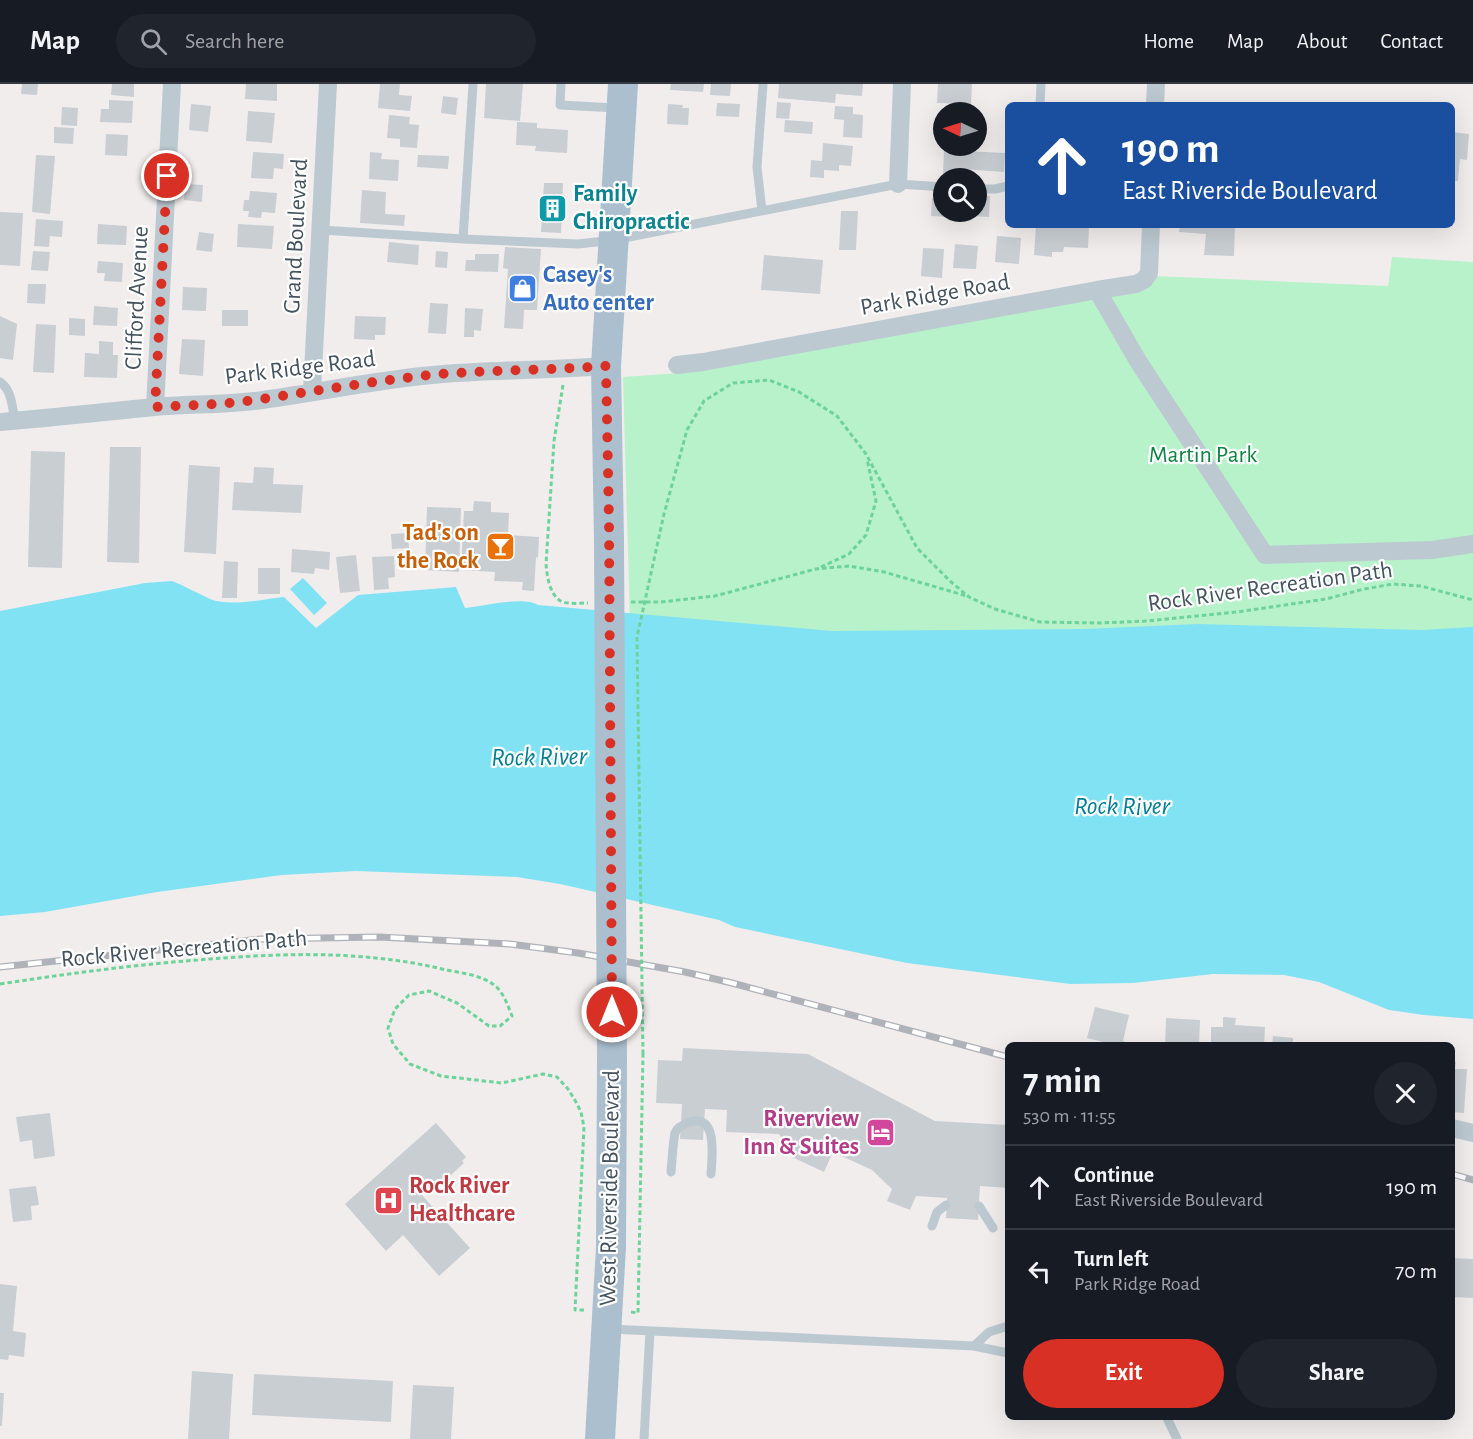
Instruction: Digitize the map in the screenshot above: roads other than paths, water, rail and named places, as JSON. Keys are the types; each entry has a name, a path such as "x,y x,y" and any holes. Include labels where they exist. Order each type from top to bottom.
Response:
{"main road":[{"name":"West Riverside Boulevard","path":"600,1439 611,1247 612,1060 606,366 622,96"}],"street":[{"name":"Clifford Avenue","path":"155,407 172,84"},
{"name":"Grand Boulevard","path":"312,391 328,84"},
{"path":"898,184 902,84"},
{"path":"1155,102 1156,84"},
{"name":"Park Ridge Road","path":"677,365 1136,284 1144,280 1149,273 1150,228"},
{"path":"1097,290 1138,361 1265,555 1432,550 1473,544"},
{"name":"Park Ridge Road","path":"8,422 155,407 252,401 440,374 606,366"},
{"path":"1455,1129 1473,1133"}],"lane":[{"path":"463,239 472,84"},
{"path":"561,84 560,105 622,96"},
{"path":"762,211 757,167 764,84"},
{"path":"1040,102 1041,84"},
{"path":"321,230 578,244 614,240 898,184 933,186"},
{"path":"987,189 1005,187"},
{"path":"0,382 9,392 8,422"},
{"path":"671,1172 675,1133 681,1126 693,1121 704,1123 710,1131 711,1174"},
{"path":"932,1226 937,1212 946,1204"},
{"path":"979,1206 993,1228"},
{"path":"608,1319 650,1331 974,1346 1005,1352"},
{"path":"974,1346 989,1332 1005,1327"},
{"path":"644,1439 650,1331"},
{"path":"1168,1420 1177,1439"}],"water":[{"path":"303,578 327,603 314,615 290,589"},
{"name":"Rock River","path":"172,581 218,601 257,601 284,597 316,628 358,595 456,587 465,608 523,601 538,605 832,631 1085,629 1198,624 1422,630 1473,627 1473,1019 1389,1010 1319,982 1284,975 1213,974 1133,983 1070,984 907,963 735,927 719,920 560,884 517,877 356,871 282,875 157,892 45,912 0,916 0,611 145,583"}],"railway":[{"path":"0,967 261,939 379,937 510,944 578,953 685,972 1005,1056"},
{"path":"1455,1175 1473,1180"}],"place":[{"name":"Family Chiropractic","path":"552,208"},
{"name":"Casey's Auto center","path":"522,289"},
{"name":"Tad's on the Rock","path":"500,547"},
{"name":"Riverview Inn & Suites","path":"880,1133"},
{"name":"Rock River Healthcare","path":"388,1200"}],"park label":[{"name":"Martin Park","path":"1203,455"}]}
